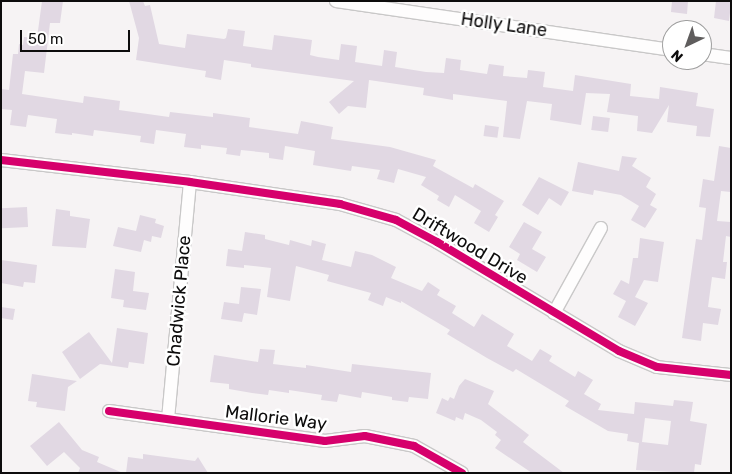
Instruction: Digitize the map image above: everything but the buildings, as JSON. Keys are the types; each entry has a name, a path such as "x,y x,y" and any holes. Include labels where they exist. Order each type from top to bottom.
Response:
{"street":[{"name":"Holly Lane","path":"336,1 662,49"},
{"path":"712,55 731,58"},
{"name":"Driftwood Drive","path":"1,160 190,182 340,204 396,220 437,242 619,352 658,367 731,375"},
{"name":"Chadwick Place","path":"168,419 190,182"},
{"path":"554,314 601,228"},
{"name":"Mallorie Way","path":"109,411 325,441 366,436 414,446 462,473"}],"cycle path":[{"path":"1,160 190,182 340,204 396,220 437,242 619,351 657,367 731,375"},
{"path":"109,411 325,441 365,436 414,446 462,473"}]}
